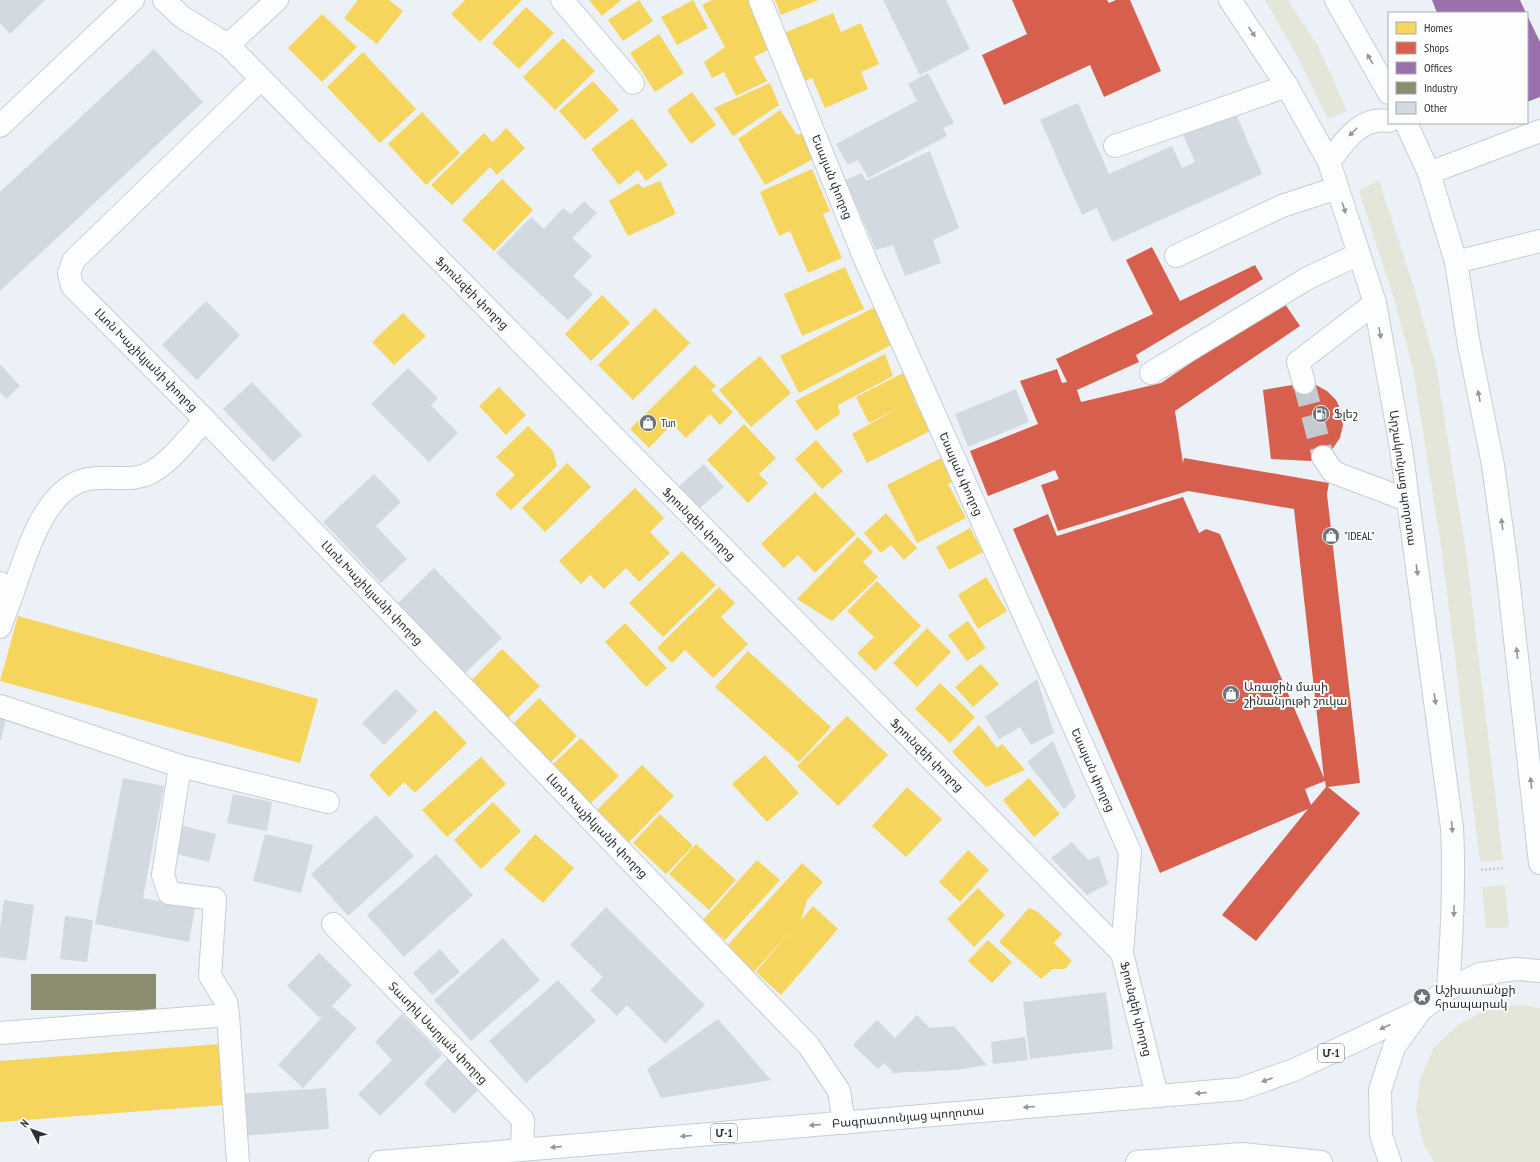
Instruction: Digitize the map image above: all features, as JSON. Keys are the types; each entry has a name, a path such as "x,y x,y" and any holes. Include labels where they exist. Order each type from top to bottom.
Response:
{"street":[{"path":"0,126 133,0"},
{"name":"Ֆրունզեի փողոց","path":"164,0 182,17 228,45 1122,953 1157,1096"},
{"path":"228,45 277,0"},
{"path":"562,0 633,83"},
{"name":"Եսայան փողոց","path":"760,0 865,259 1130,852 1122,953"},
{"name":"Արշակունյաց պողոտա","path":"1230,0 1287,86 1329,162 1375,303 1401,448 1452,828 1455,872 1454,919 1448,989"},
{"path":"1336,0 1388,91"},
{"name":"Լևոն Խաչիկյանի փողոց","path":"261,79 74,260 69,273 72,286 205,420 809,1046 839,1091 844,1122"},
{"path":"1115,146 1287,86"},
{"path":"1329,162 1357,128 1370,121 1388,121"},
{"path":"1406,127 1429,173 1456,262 1469,345 1493,465 1503,535 1540,863"},
{"path":"1429,173 1540,131"},
{"path":"1176,256 1282,206 1337,188"},
{"path":"1456,262 1540,241"},
{"path":"1151,373 1308,278 1359,254"},
{"path":"1304,383 1298,362 1375,303"},
{"path":"0,627 6,589 51,504 64,490 84,480 149,474 163,465 205,420"},
{"path":"1323,457 1333,472 1407,500"},
{"path":"0,706 180,766 328,802"},
{"path":"180,766 163,875 169,893 215,899 210,976 226,1002 228,1015 238,1162"},
{"name":"Տատիկ Սարյան փողոց","path":"333,924 523,1120 522,1150"},
{"path":"1390,1162 1381,1135 1380,1090 1394,1047 1420,1010 1448,989 1480,974 1516,968 1540,971"},
{"name":"Բագրատունյաց պողոտա","path":"380,1162 1240,1089 1294,1070 1420,1010"},
{"path":"0,1033 228,1015"},
{"path":"1137,1162 1242,1154 1321,1162"}],"path":[{"path":"1481,870 1503,868"}],"shaded area":[{"path":"1265,0 1288,0 1318,46 1347,111 1328,119 1298,58"},
{"path":"1379,180 1414,288 1436,366 1466,552 1503,860 1480,862 1442,552 1413,369 1393,295 1359,191"},
{"path":"1505,885 1509,927 1486,929 1482,887"},
{"path":"1523,1005 1540,1008 1540,1162 1434,1162 1423,1143 1416,1111 1420,1079 1434,1047 1459,1024 1489,1008"}],"building: Homes":[{"path":"358,0 389,0 403,11 377,44 344,18"},
{"path":"465,0 522,0 480,42 451,14"},
{"path":"589,0 621,0 602,16"},
{"path":"639,0 653,21 623,41 608,20"},
{"path":"693,0 708,28 677,45 661,17"},
{"path":"712,0 749,0 772,48 754,57 767,81 736,96 724,72 712,78 704,62 725,47 702,5"},
{"path":"775,0 819,0 781,15"},
{"path":"526,7 554,33 519,69 492,43"},
{"path":"833,13 841,32 861,23 879,64 861,72 868,89 825,108 812,78 803,82 782,34"},
{"path":"322,14 357,47 322,82 288,48"},
{"path":"659,34 684,73 655,92 630,53"},
{"path":"563,38 595,71 555,110 523,77"},
{"path":"363,52 416,109 380,143 327,87"},
{"path":"593,81 619,110 585,140 559,111"},
{"path":"770,83 779,105 733,136 714,108"},
{"path":"692,92 716,125 691,144 667,110"},
{"path":"780,110 797,135 802,133 817,157 765,185 738,139"},
{"path":"422,112 460,153 426,185 388,144"},
{"path":"632,118 668,165 646,181 638,170 619,185 591,149"},
{"path":"506,128 525,148 497,175 490,167 452,205 431,185 484,133 493,142"},
{"path":"812,169 830,211 823,214 842,258 808,273 790,231 779,236 760,192"},
{"path":"502,179 533,210 494,251 462,220"},
{"path":"660,181 676,214 628,236 609,201 638,183 643,188"},
{"path":"845,267 864,309 802,336 784,294"},
{"path":"602,295 630,323 591,361 565,334"},
{"path":"875,307 893,344 799,393 780,356"},
{"path":"655,308 690,343 633,400 598,365"},
{"path":"403,313 426,336 394,365 372,342"},
{"path":"885,354 893,376 838,405 840,414 816,431 795,401"},
{"path":"760,356 791,393 751,427 719,390"},
{"path":"695,365 716,386 711,390 733,412 720,425 710,414 686,438 672,424 649,448 630,429"},
{"path":"911,369 924,395 914,400 930,431 867,463 852,434 900,407 869,423 856,397"},
{"path":"499,387 526,415 506,435 479,406"},
{"path":"744,424 776,458 759,474 768,483 748,503 707,460"},
{"path":"528,426 553,451 557,466 511,510 495,494 515,475 496,457"},
{"path":"816,440 843,471 822,489 795,459"},
{"path":"945,456 957,480 948,484 966,518 917,543 887,485"},
{"path":"567,463 591,487 545,532 522,508"},
{"path":"635,488 664,518 650,532 670,553 639,582 626,568 604,589 590,575 581,584 559,561"},
{"path":"815,492 856,534 815,573 798,555 784,568 761,544"},
{"path":"886,513 917,548 904,560 891,545 881,553 864,533"},
{"path":"970,528 983,552 949,570 936,547"},
{"path":"858,537 873,552 863,562 878,577 832,621 797,599"},
{"path":"682,551 716,585 663,637 629,603"},
{"path":"986,577 1007,611 978,629 958,595"},
{"path":"877,581 921,626 875,671 857,653 874,637 847,611"},
{"path":"719,587 735,603 721,617 748,644 713,678 685,650 672,663 657,648"},
{"path":"18,616 318,699 300,763 0,681"},
{"path":"968,621 986,648 967,661 948,635"},
{"path":"625,623 667,668 646,687 605,642"},
{"path":"927,628 951,652 917,687 893,663"},
{"path":"502,649 540,686 505,721 468,684"},
{"path":"748,651 831,727 799,762 715,687"},
{"path":"981,664 999,684 973,707 955,687"},
{"path":"940,683 975,717 950,743 915,709"},
{"path":"539,698 577,736 549,764 511,726"},
{"path":"435,710 467,743 415,793 404,782 389,797 369,775"},
{"path":"847,716 888,755 838,806 797,766"},
{"path":"979,725 997,748 1002,744 1025,770 986,787 952,752"},
{"path":"581,738 619,776 590,804 552,765"},
{"path":"765,755 799,793 767,822 732,784"},
{"path":"481,757 506,784 447,837 422,810"},
{"path":"642,765 674,796 629,842 597,810"},
{"path":"1029,778 1060,814 1034,837 1003,800"},
{"path":"907,787 942,819 906,857 872,826"},
{"path":"493,802 521,831 481,869 454,840"},
{"path":"660,814 693,846 666,874 633,843"},
{"path":"535,834 574,868 543,903 504,869"},
{"path":"696,844 736,880 709,910 669,874"},
{"path":"968,850 989,870 960,902 939,882"},
{"path":"757,860 780,880 725,940 703,920"},
{"path":"802,863 823,882 807,900 801,920 813,906 838,929 781,995 756,972 793,928 754,972 726,947"},
{"path":"978,888 1005,915 974,947 947,919"},
{"path":"1029,908 1038,912 1062,934 1054,943 1072,961 1065,969 1053,969 1041,979 999,942"},
{"path":"988,940 1012,962 992,983 968,961"},
{"path":"219,1044 223,1105 0,1122 0,1061"}],"building: Shops":[{"path":"1012,0 1107,0 1109,3 1116,0 1130,0 1161,71 1104,97 1090,65 1004,105 982,55 1027,34"},
{"path":"1152,247 1180,301 1255,265 1263,279 1136,355 1139,362 1077,390 1081,402 1161,383 1283,301 1300,326 1175,411 1183,463 1184,458 1329,483 1327,494 1360,783 1328,787 1360,813 1256,941 1222,915 1308,809 1160,873 1013,529 1048,514 1057,536 1183,497 1199,533 1206,529 1220,534 1324,778 1294,509 1188,491 1058,531 1041,485 1059,479 1055,470 988,496 970,451 1038,424 1020,381 1057,369 1062,383 1067,382 1056,359 1153,314 1126,260","holes":["1325,781 1326,787 1311,805 1305,789"]},
{"path":"1304,383 1316,385 1327,391 1336,400 1342,412 1343,425 1340,438 1333,448 1323,457 1311,461 1271,459 1263,390"}],"building: Offices":[{"path":"1432,0 1520,0 1526,12 1437,12"},
{"path":"1528,17 1540,42 1540,97 1528,102"}],"building: Industry":[{"path":"31,974 156,974 156,1010 31,1010"}],"building: Other":[{"path":"0,0 45,0 10,34 0,23"},
{"path":"883,0 946,0 970,49 920,75"},
{"path":"154,49 203,102 0,291 0,192"},
{"path":"928,73 954,123 943,128 947,136 868,178 858,160 848,165 836,144 917,101 908,84"},
{"path":"1078,103 1109,174 1172,146 1182,168 1195,162 1180,128 1232,105 1262,174 1112,242 1097,208 1082,215 1040,120"},
{"path":"930,151 959,228 933,240 941,263 905,276 893,245 876,250 845,180 862,173 866,181"},
{"path":"584,201 597,213 572,238 592,256 573,276 593,294 568,320 496,253 531,217 544,229 563,208 571,214"},
{"path":"206,301 240,335 197,380 162,345"},
{"path":"0,364 20,386 6,399 0,392"},
{"path":"408,368 438,398 431,405 458,433 429,462 371,404"},
{"path":"252,382 302,435 273,462 223,409"},
{"path":"1016,389 1029,422 968,447 955,414"},
{"path":"704,464 724,487 699,509 679,486"},
{"path":"374,474 401,502 376,526 407,559 381,583 323,522"},
{"path":"434,568 502,638 465,673 397,604"},
{"path":"1037,679 1054,733 1031,745 1020,727 999,739 985,717"},
{"path":"396,689 418,711 384,745 362,723"},
{"path":"0,717 6,718 1,740 0,740"},
{"path":"1053,741 1076,797 1064,809 1027,762"},
{"path":"123,778 164,786 143,898 195,908 189,942 95,924"},
{"path":"233,794 272,802 267,831 227,823"},
{"path":"376,815 414,856 348,916 311,874"},
{"path":"180,825 216,834 209,862 173,853"},
{"path":"265,834 313,845 301,893 253,881"},
{"path":"1072,842 1088,860 1099,856 1108,884 1087,895 1051,858"},
{"path":"436,854 473,895 404,957 367,915"},
{"path":"4,900 34,905 26,961 0,957 0,928"},
{"path":"606,907 705,1005 665,1044 627,1005 617,1016 590,990 603,977 570,945"},
{"path":"65,916 93,920 87,962 60,959"},
{"path":"503,938 540,980 471,1041 434,1000"},
{"path":"440,949 460,972 432,995 413,973"},
{"path":"319,953 352,985 332,1006 357,1028 303,1088 278,1065 325,1014 320,1018 287,986"},
{"path":"558,980 596,1021 526,1083 489,1041"},
{"path":"1106,992 1113,1049 1030,1059 1023,1002"},
{"path":"402,1014 442,1055 380,1116 358,1094 392,1060 375,1042"},
{"path":"917,1015 930,1028 954,1026 987,1065 956,1070 892,1073 892,1071 884,1063 878,1069 853,1045 877,1020 895,1038"},
{"path":"718,1019 771,1080 661,1098 647,1069"},
{"path":"1025,1037 1028,1060 993,1064 991,1042"},
{"path":"449,1057 480,1088 454,1114 424,1083"},
{"path":"326,1088 329,1129 242,1136 239,1094"}],"tunnel":[{"path":"1304,383 1323,457"}],"place":[{"name":"Ֆլեշ","path":"1321,414"},
{"name":"Tun","path":"648,423"},
{"name":"\"IDEAL\"","path":"1331,536"},
{"name":"Առաջին մասի շինանյութի շուկա","path":"1231,694"},
{"name":"Աշխատանքի հրապարակ","path":"1422,997"}]}
